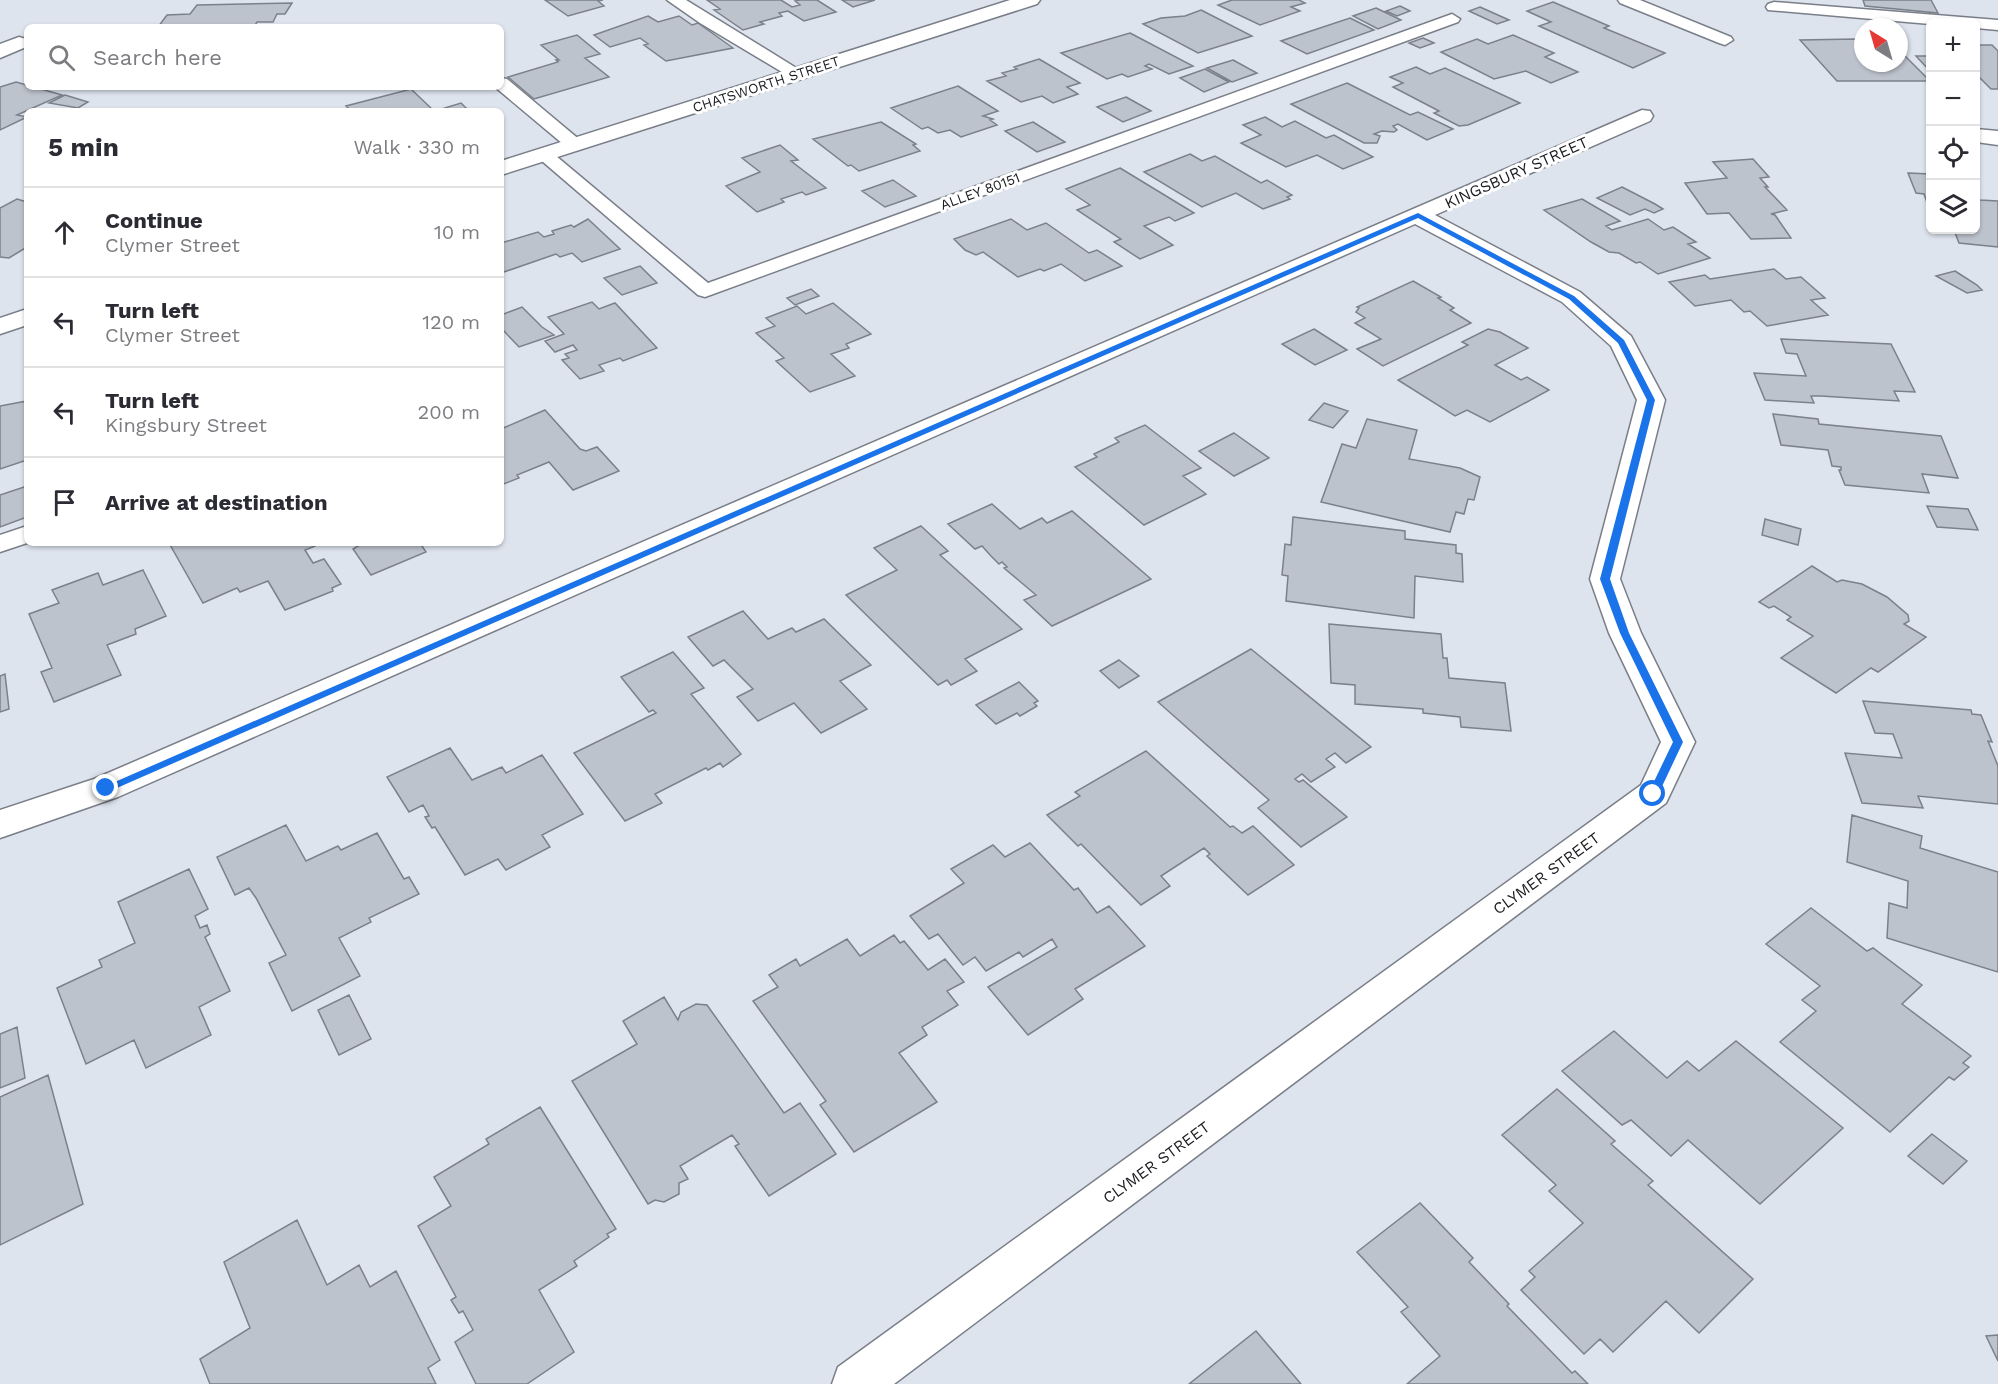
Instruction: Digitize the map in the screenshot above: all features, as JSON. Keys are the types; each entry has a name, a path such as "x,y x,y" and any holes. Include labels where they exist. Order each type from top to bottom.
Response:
{"street":[{"name":"CHATSWORTH STREET","path":"504,167 1030,0"},
{"path":"0,52 19,43"},
{"name":"KINGSBURY STREET","path":"0,824 106,788 1418,216 1642,116"},
{"path":"1980,136 1998,138"},
{"name":"CLYMER STREET","path":"855,1384 1653,794 1678,742 1624,633 1605,579 1651,400 1622,342 1571,297 1418,216"},
{"path":"0,326 24,318"}],"lane":[{"path":"675,0 713,26 742,39 798,74"},
{"path":"1626,0 1725,40"},
{"path":"1774,7 1926,19"},
{"name":"ALLEY 80151","path":"544,155 705,291 1452,19"},
{"path":"1980,23 1998,25"},
{"path":"504,86 575,145"},
{"path":"0,544 24,535"}],"building":[{"path":"545,0 603,0 598,1 604,6 568,16"},
{"path":"707,0 781,0 792,7 800,5 795,1 817,0 836,12 804,21 788,11 779,13 782,16 760,22 764,24 743,30 714,10 720,9"},
{"path":"842,0 875,0 853,7"},
{"path":"1232,0 1299,0 1305,3 1291,7 1300,11 1260,25 1218,5"},
{"path":"1863,0 1931,0 1938,13 1865,6"},
{"path":"1553,2 1609,26 1604,28 1665,53 1633,68 1539,26 1551,22 1527,11"},
{"path":"292,3 285,14 277,14 273,22 160,24 167,15 190,14 197,5"},
{"path":"1400,6 1410,11 1397,16 1386,11"},
{"path":"1480,7 1509,20 1497,24 1469,11"},
{"path":"1376,8 1401,20 1378,29 1353,16"},
{"path":"1201,10 1252,36 1198,53 1143,24 1161,18 1185,16"},
{"path":"648,16 658,22 679,16 692,25 698,23 733,48 666,61 644,45 648,44 640,38 610,47 594,35"},
{"path":"1350,18 1374,30 1307,54 1281,41"},
{"path":"1130,33 1193,66 1169,74 1149,64 1145,66 1152,69 1128,77 1122,74 1107,79 1061,53"},
{"path":"577,35 600,54 585,58 609,77 534,99 508,77 558,62 556,60 559,60 541,45"},
{"path":"1513,35 1554,53 1545,57 1578,72 1551,83 1526,71 1494,79 1441,52 1477,39 1488,44"},
{"path":"1423,38 1434,43 1420,48 1409,43"},
{"path":"1854,39 1854,72 1908,72 1908,59 1926,77 1926,81 1837,81 1800,40"},
{"path":"1980,45 1992,45 1998,51 1998,89 1991,89 1980,78"},
{"path":"1916,56 1926,56 1926,67"},
{"path":"1039,59 1080,83 1067,87 1078,94 1053,103 1042,96 1021,102 987,81 1006,76 1002,73"},
{"path":"1233,60 1257,73 1232,82 1207,68"},
{"path":"1416,67 1430,74 1445,68 1520,103 1468,125 1459,126 1434,113 1439,111 1393,87 1403,83 1390,77"},
{"path":"1205,69 1229,82 1204,92 1180,78"},
{"path":"16,82 24,84 24,90 44,90 62,95 33,108 24,108 24,112 17,115 24,116 24,118 0,130 0,87"},
{"path":"1347,83 1410,115 1418,112 1453,129 1427,140 1398,124 1393,126 1397,130 1394,132 1382,131 1374,134 1380,136 1377,143 1364,143 1291,104"},
{"path":"958,86 998,111 983,116 993,119 990,120 997,125 961,137 950,130 938,133 928,127 922,129 891,108"},
{"path":"412,90 431,108 348,108 346,106"},
{"path":"65,95 88,102 78,108 49,103"},
{"path":"1126,97 1151,111 1123,122 1097,107"},
{"path":"461,103 466,108 445,108"},
{"path":"1265,117 1282,127 1295,121 1326,138 1334,135 1373,157 1343,169 1317,155 1286,167 1241,143 1261,135 1243,125"},
{"path":"881,122 916,144 913,145 920,151 859,171 851,165 848,166 813,139"},
{"path":"1033,122 1065,142 1037,152 1005,131"},
{"path":"780,145 798,160 791,161 826,188 806,195 802,192 781,199 784,202 757,212 726,186 760,172 742,158"},
{"path":"1190,154 1202,161 1215,156 1261,183 1267,180 1292,195 1287,197 1290,199 1263,209 1236,193 1202,207 1144,172"},
{"path":"1753,159 1769,177 1760,178 1768,187 1765,187 1787,210 1771,214 1775,215 1791,238 1751,239 1729,213 1707,214 1685,183 1727,178 1713,162"},
{"path":"1120,168 1194,213 1175,221 1169,217 1144,226 1173,245 1140,259 1114,242 1121,239 1077,210 1090,205 1066,189"},
{"path":"1908,173 1926,174 1926,200 1924,194 1916,193"},
{"path":"893,180 916,196 885,207 862,191"},
{"path":"1622,187 1663,209 1654,213 1645,209 1630,215 1597,198"},
{"path":"17,199 24,201 24,249 9,258 0,257 0,208"},
{"path":"1582,199 1620,221 1606,226 1612,230 1648,219 1664,230 1673,227 1696,242 1688,244 1710,258 1658,274 1640,262 1636,263 1619,253 1609,252 1591,242 1544,210"},
{"path":"1980,200 1998,201 1998,247 1959,243 1956,234 1980,234"},
{"path":"588,219 620,249 582,262 572,253 560,257 556,254 504,272 504,242 538,232 544,237 554,234 552,231 571,225 574,227"},
{"path":"1011,219 1027,230 1046,223 1089,253 1097,250 1122,266 1085,281 1061,264 1018,277 983,252 976,255 965,250 954,239"},
{"path":"640,266 657,283 622,295 604,278"},
{"path":"1774,269 1786,279 1801,277 1825,298 1811,300 1828,315 1767,326 1750,311 1744,312 1731,300 1695,306 1669,282 1705,275 1710,279"},
{"path":"1955,271 1982,290 1967,293 1936,276"},
{"path":"1413,281 1441,297 1438,298 1454,308 1450,310 1471,323 1383,366 1357,349 1381,339 1355,323 1365,318 1356,312 1359,308 1357,307"},
{"path":"811,289 819,296 795,305 787,298"},
{"path":"592,302 599,309 615,303 657,348 623,361 620,358 599,365 604,371 580,379 562,360 569,358 565,354 577,350 573,345 555,352 545,341 564,334 548,317"},
{"path":"833,303 871,334 846,344 849,348 831,354 855,376 810,392 776,361 784,358 756,333 775,326 766,318 797,306 806,314"},
{"path":"522,307 542,327 554,335 519,347 504,331 504,314"},
{"path":"1314,329 1347,350 1315,365 1282,344"},
{"path":"1488,329 1500,332 1528,348 1495,365 1521,380 1527,377 1549,390 1490,422 1467,410 1455,416 1398,380 1468,345 1462,342"},
{"path":"1781,339 1891,344 1915,392 1894,391 1899,401 1821,396 1811,396 1814,403 1765,400 1754,373 1806,376 1797,354 1786,353"},
{"path":"24,402 24,461 0,469 0,406"},
{"path":"1324,403 1348,411 1333,428 1309,420"},
{"path":"545,410 580,449 586,451 597,447 619,471 573,490 549,462 517,475 519,478 504,484 504,428"},
{"path":"1773,414 1818,419 1819,424 1941,436 1958,478 1922,474 1929,493 1845,485 1839,470 1841,467 1832,466 1828,450 1781,445"},
{"path":"1367,419 1417,430 1409,459 1460,468 1480,477 1474,500 1468,499 1464,514 1456,512 1450,532 1321,502 1342,444 1356,448"},
{"path":"1145,425 1201,468 1183,476 1206,494 1144,525 1075,467 1097,457 1094,454 1119,442 1115,438"},
{"path":"1234,433 1269,458 1234,476 1199,451"},
{"path":"24,487 24,518 0,527 0,495"},
{"path":"992,504 1020,529 1042,518 1047,523 1072,511 1151,579 1052,626 1024,600 1036,595 1004,568 1007,567 1002,562 999,564 982,546 975,549 948,524"},
{"path":"1927,506 1968,509 1978,530 1937,527"},
{"path":"1293,517 1405,531 1405,539 1456,545 1456,553 1462,554 1463,582 1415,576 1414,618 1286,601 1288,576 1282,575 1285,544 1291,545"},
{"path":"1765,519 1801,529 1798,545 1762,535"},
{"path":"921,526 948,551 940,555 1022,629 965,659 977,671 951,685 947,680 938,685 846,595 897,570 874,548"},
{"path":"171,546 315,546 305,550 313,563 324,559 341,584 332,588 333,591 285,610 268,581 240,592 237,588 203,603"},
{"path":"358,546 422,546 426,552 371,575 353,549"},
{"path":"1812,566 1837,582 1842,580 1862,584 1887,597 1908,615 1909,621 1904,624 1926,637 1878,672 1871,668 1836,693 1781,658 1813,636 1787,620 1791,617 1774,606 1769,608 1759,602"},
{"path":"143,570 166,616 135,629 136,634 107,645 121,675 54,702 41,672 52,668 29,614 59,603 52,590 98,573 103,585"},
{"path":"743,611 768,639 792,628 796,632 824,619 871,665 840,681 867,709 821,733 794,703 758,721 737,697 753,689 724,660 713,666 688,637"},
{"path":"1329,624 1441,634 1443,658 1447,658 1449,678 1505,683 1511,731 1461,727 1460,717 1423,713 1423,709 1355,704 1355,685 1331,683"},
{"path":"1251,649 1371,747 1346,763 1335,753 1326,759 1335,767 1311,782 1302,774 1295,779 1299,782 1303,780 1347,817 1301,847 1258,808 1269,800 1158,702"},
{"path":"673,652 704,688 691,694 741,754 723,767 720,763 708,770 706,768 655,794 662,803 625,821 574,753 656,713 653,710 649,712 621,677"},
{"path":"1119,660 1139,676 1119,688 1100,671"},
{"path":"5,674 9,709 0,712 0,676"},
{"path":"1019,682 1038,701 1034,703 1037,706 1020,716 1017,713 996,724 976,705"},
{"path":"1863,701 1971,710 1972,714 1981,715 1992,742 1988,741 1998,766 1998,804 1918,796 1923,808 1862,803 1845,753 1902,758 1893,734 1875,733"},
{"path":"450,748 472,780 502,767 506,773 542,755 583,814 542,835 550,847 506,870 498,859 465,875 435,827 432,828 425,817 429,816 423,805 409,812 387,777"},
{"path":"1146,751 1230,827 1233,826 1242,833 1253,826 1294,865 1248,895 1207,856 1210,854 1204,848 1161,876 1170,886 1141,905 1081,844 1078,846 1047,815 1080,796 1075,792"},
{"path":"1852,815 1922,836 1920,848 1998,872 1998,972 1887,938 1889,903 1907,908 1908,881 1847,862"},
{"path":"286,825 306,861 338,846 341,850 377,833 404,879 409,877 419,894 369,918 371,922 339,938 360,976 292,1011 269,963 286,955 249,888 235,895 217,857"},
{"path":"1030,843 1074,890 1078,888 1097,913 1109,906 1145,946 1075,989 1083,999 1028,1035 988,987 1057,947 1052,939 1023,957 1019,952 986,971 975,957 963,965 938,934 929,939 910,916 964,883 951,869 993,845 1005,857"},
{"path":"189,869 208,909 195,916 200,928 207,925 210,934 205,937 230,991 199,1007 211,1035 146,1068 134,1040 86,1064 57,988 102,967 99,960 135,943 118,902"},
{"path":"1811,908 1867,951 1873,948 1922,985 1902,1004 1971,1056 1963,1063 1969,1067 1954,1080 1949,1077 1890,1132 1780,1042 1816,1011 1802,1000 1820,986 1766,944"},
{"path":"894,935 900,943 904,941 928,970 945,959 964,982 947,991 958,1005 922,1027 927,1035 899,1053 937,1102 854,1152 820,1105 826,1101 753,1001 778,987 769,975 796,959 800,966 847,939 860,956"},
{"path":"349,995 371,1039 339,1055 318,1010"},
{"path":"664,997 678,1020 681,1012 696,1004 707,1005 784,1113 800,1103 836,1154 769,1196 735,1146 739,1144 732,1135 680,1166 688,1179 679,1183 679,1194 664,1202 655,1200 648,1204 572,1081 637,1044 623,1021"},
{"path":"17,1027 25,1078 0,1088 0,1034"},
{"path":"1614,1031 1667,1078 1687,1061 1699,1071 1736,1041 1843,1128 1760,1204 1688,1140 1671,1156 1631,1120 1622,1125 1562,1071"},
{"path":"48,1075 83,1204 0,1245 0,1097"},
{"path":"1557,1089 1615,1141 1611,1144 1653,1181 1648,1185 1753,1279 1699,1333 1666,1301 1613,1352 1600,1339 1584,1354 1521,1290 1535,1277 1529,1271 1583,1223 1549,1191 1556,1185 1502,1135"},
{"path":"540,1107 616,1229 607,1234 609,1237 574,1261 577,1266 539,1290 574,1352 527,1384 476,1384 455,1342 473,1330 463,1311 459,1313 451,1300 456,1297 418,1226 451,1206 434,1177 489,1144 486,1139"},
{"path":"1932,1134 1967,1161 1943,1184 1908,1156"},
{"path":"1420,1203 1473,1258 1469,1262 1509,1304 1507,1306 1572,1373 1575,1371 1588,1384 1407,1384 1440,1356 1401,1312 1408,1307 1357,1252"},
{"path":"297,1220 327,1285 359,1265 370,1287 396,1271 440,1360 428,1368 436,1384 210,1384 200,1359 250,1328 224,1262"},
{"path":"1256,1331 1301,1384 1189,1384"},
{"path":"1998,1335 1998,1361 1986,1336"}],"route":[{"path":"106,788 1418,216 1571,297 1622,342 1651,400 1605,579 1624,633 1678,742 1653,794"}]}
